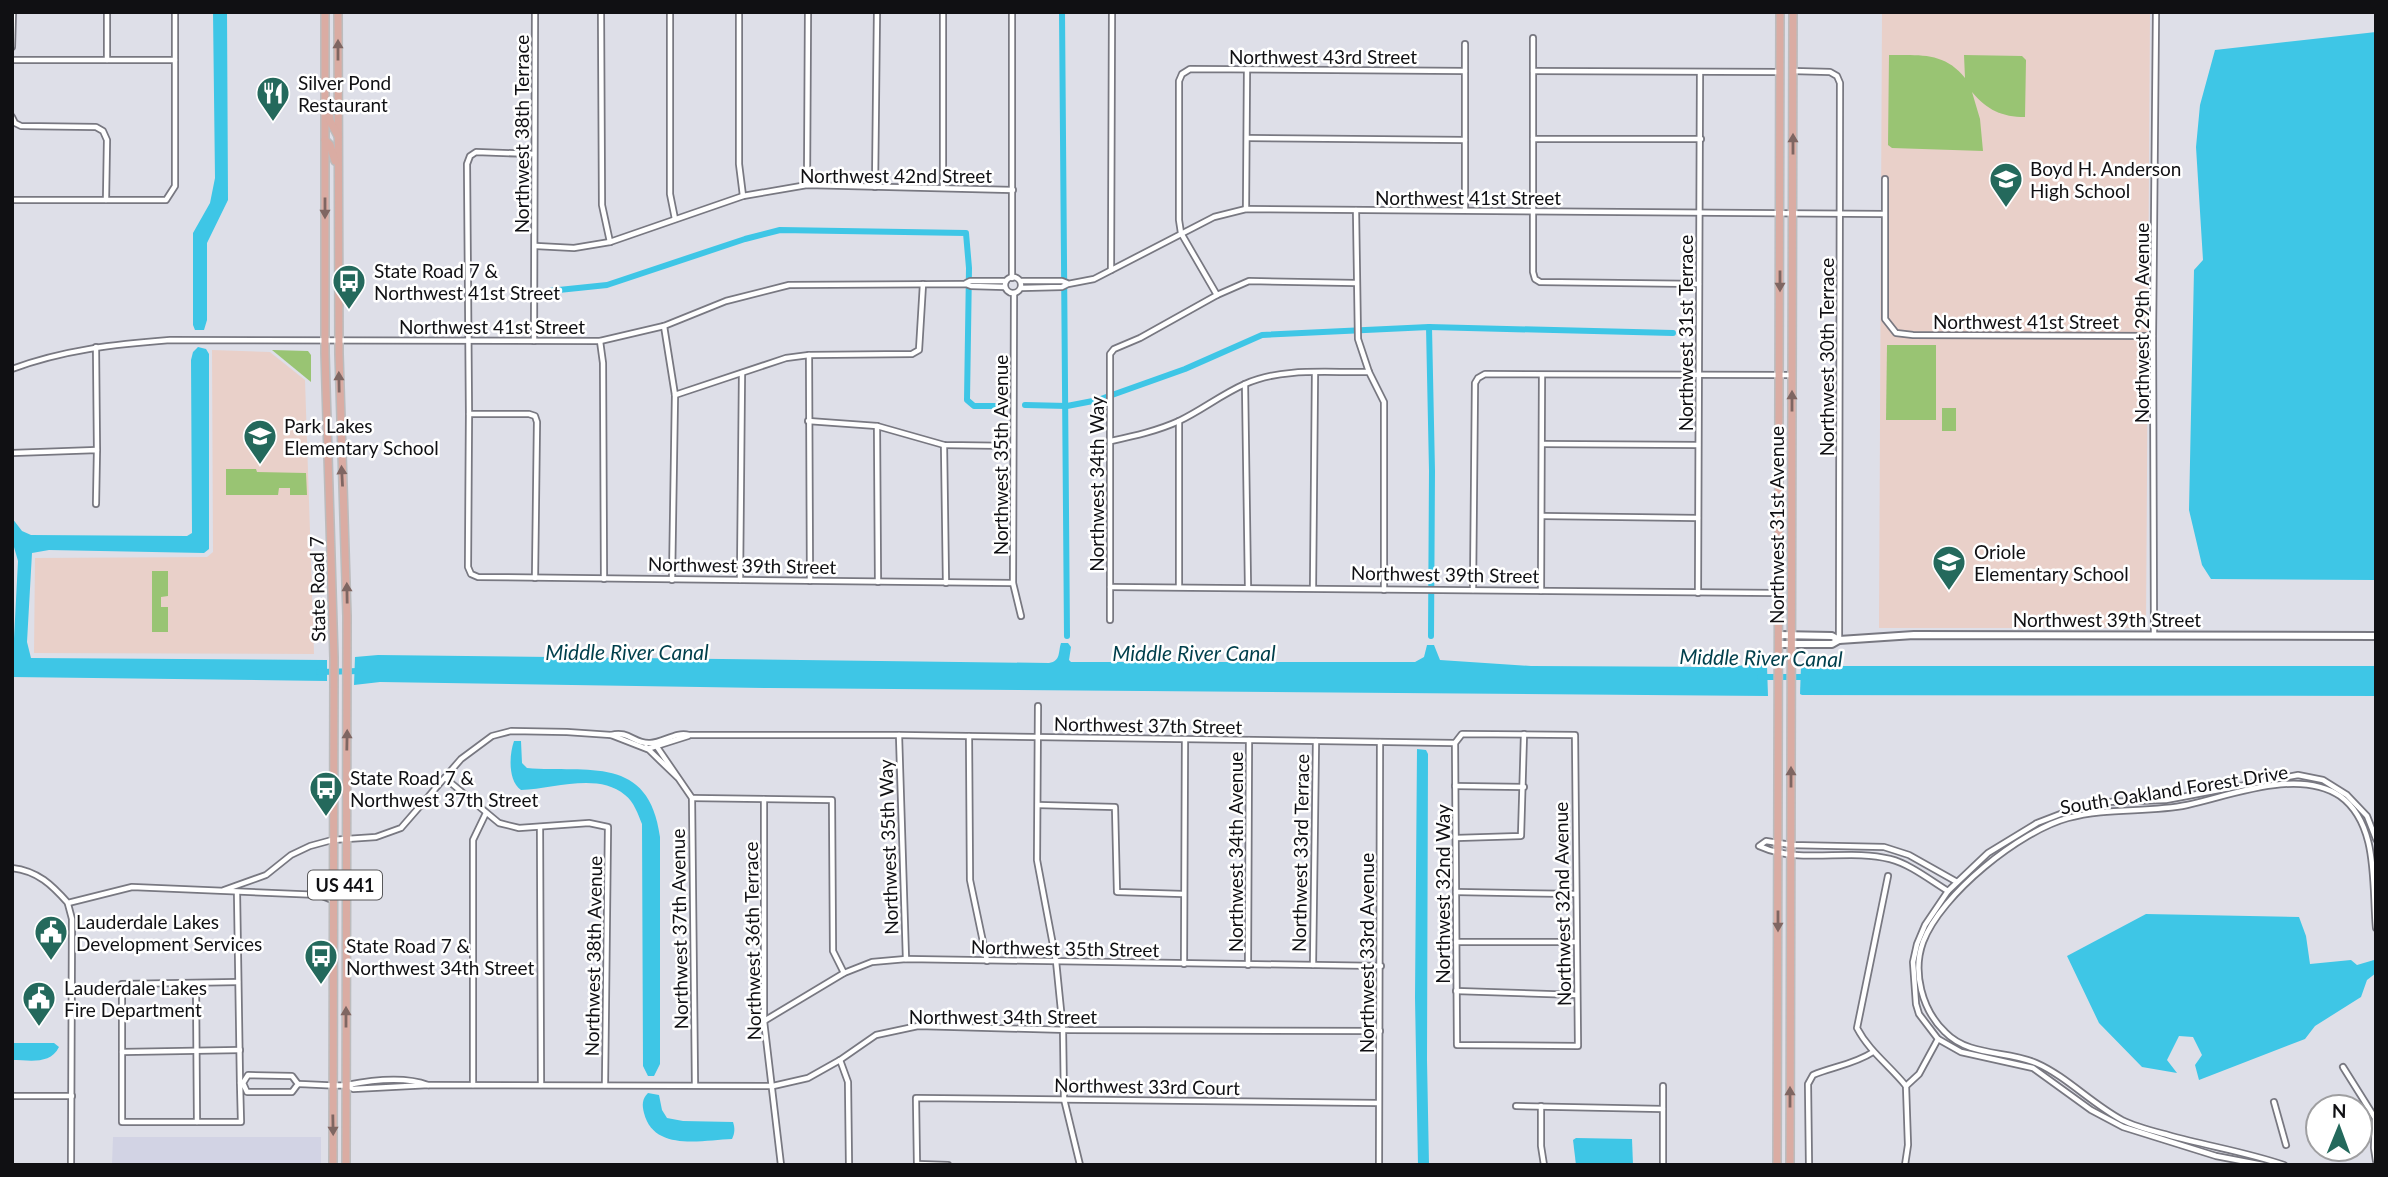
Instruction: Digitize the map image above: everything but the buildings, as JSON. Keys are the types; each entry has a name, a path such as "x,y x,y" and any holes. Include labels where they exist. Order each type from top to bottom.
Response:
{"main road":[{"name":"State Road 7","path":"325,12 325,339 334,658 333,1165"},
{"name":"State Road 7","path":"338,12 338,339 347,658 346,1165"},
{"name":"Northwest 31st Avenue","path":"1777,1165 1780,12"},
{"name":"Northwest 31st Avenue","path":"1790,1165 1793,12"},
{"path":"325,84 330,121 338,136"},
{"path":"325,140 333,153 338,178"},
{"path":"330,509 338,523 345,528"}],"street":[{"path":"12,47 13,12"},
{"path":"107,12 107,60"},
{"path":"12,200 166,200 172,194 175,186 175,12"},
{"name":"Northwest 38th Terrace","path":"534,341 535,12"},
{"path":"601,12 602,205 610,242"},
{"path":"670,12 670,194 675,219"},
{"path":"739,12 739,164 743,196"},
{"path":"807,185 808,12"},
{"path":"875,187 877,12"},
{"path":"943,12 943,187"},
{"path":"1008,282 1020,281 1021,288 1014,293 1009,292 1008,282 1013,190 1012,12"},
{"path":"1111,270 1112,12"},
{"name":"Northwest 29th Avenue","path":"2154,634 2156,12"},
{"path":"1533,38 1535,279 1540,282 1699,284"},
{"path":"1465,44 1465,210"},
{"path":"12,60 175,60"},
{"name":"Northwest 43rd Street","path":"1181,233 1179,81 1182,74 1190,69 1465,71"},
{"path":"1246,209 1247,70"},
{"path":"1533,71 1780,72"},
{"name":"Northwest 30th Terrace","path":"1793,71 1830,72 1837,76 1840,83 1839,640"},
{"name":"Northwest 31st Terrace","path":"1698,593 1700,72"},
{"path":"12,117 15,123 21,126 96,127 103,131 107,140 106,200"},
{"path":"1248,138 1465,140"},
{"path":"1533,139 1701,139"},
{"path":"533,154 476,152 470,156 467,164 467,339 469,414 529,414 534,416 537,422 535,578"},
{"name":"Northwest 41st Street","path":"1885,179 1885,319 1896,333 2153,336"},
{"name":"Northwest 42nd Street","path":"536,246 574,248 610,242 743,196 807,185 1013,190"},
{"name":"Northwest 41st Street","path":"1021,288 1062,287 1094,279 1214,217 1246,209 1884,214"},
{"path":"1356,210 1358,339 1369,372 1384,402 1384,590"},
{"path":"1181,233 1217,295 1249,281 1356,283"},
{"name":"Northwest 41st Street","path":"1020,281 1062,281 1068,284"},
{"name":"Northwest 41st Street","path":"12,369 37,360 96,347 170,340 600,341 664,326 726,301 789,285 1008,282"},
{"path":"675,395 776,360 809,355 912,354 919,350 923,284"},
{"name":"Northwest 35th Avenue","path":"1014,293 1013,583 1021,616"},
{"name":"Northwest 34th Way","path":"1110,620 1110,354 1114,349 1140,338 1217,295"},
{"path":"664,326 675,395 671,579"},
{"path":"600,341 603,363 604,579"},
{"path":"96,347 96,504"},
{"path":"809,355 810,581"},
{"path":"1111,441 1146,433 1179,421 1245,384 1292,373 1369,372"},
{"path":"740,580 741,373"},
{"path":"1314,588 1315,373"},
{"path":"1473,590 1475,383 1478,378 1485,374 1792,375"},
{"path":"1541,591 1542,375"},
{"path":"1245,384 1248,587"},
{"name":"Northwest 39th Street","path":"469,414 468,567 471,574 478,578 1013,583"},
{"path":"808,421 877,425 944,445 1013,446"},
{"path":"1179,421 1179,587"},
{"path":"877,425 878,582"},
{"path":"1543,444 1698,445"},
{"path":"944,445 946,583"},
{"path":"12,453 97,450"},
{"path":"1543,516 1698,518"},
{"name":"Northwest 39th Street","path":"1110,587 1779,593"},
{"name":"Northwest 39th Street","path":"1779,640 1832,645 1839,640 1914,635 2376,636"},
{"path":"1038,706 1037,860 1056,961 1063,1030 1064,1099 1080,1165"},
{"name":"Northwest 37th Street","path":"224,890 265,875 300,850 332,841 376,837 401,828 468,753 492,736 511,732 567,732 611,736 627,734 646,746 683,733 1455,743 1462,734 1575,735 1576,763"},
{"path":"1456,838 1521,836 1524,734"},
{"name":"Northwest 35th Way","path":"899,735 906,959"},
{"path":"969,736 970,880 988,961"},
{"path":"1184,964 1185,739"},
{"name":"Northwest 34th Avenue","path":"1248,965 1249,740"},
{"name":"Northwest 33rd Terrace","path":"1313,965 1316,741"},
{"name":"Northwest 33rd Avenue","path":"1379,1165 1380,742"},
{"name":"Northwest 32nd Way","path":"1455,743 1457,1045 1578,1046"},
{"path":"655,745 678,778"},
{"path":"646,746 678,778 692,798 832,800 834,951 844,973"},
{"name":"Northwest 32nd Avenue","path":"1576,763 1574,787 1578,1046"},
{"path":"1906,1086 1919,1074 1938,1039 1919,1014 1913,985 1913,962 1925,925 1957,881 1988,853 2037,823 2070,810 2106,802 2180,798 2291,775 2323,780 2342,790 2367,816 2376,839"},
{"path":"444,778 499,822 519,828 540,827 541,1085"},
{"name":"South Oakland Forest Drive","path":"2265,1163 2117,1121 2037,1063 2010,1055 1981,1051 1958,1042 1944,1032 1924,1001 1919,969 1923,942 1949,903 1983,867 2027,835 2071,817 2183,805 2280,783 2313,784 2340,796 2360,818 2370,852 2376,928"},
{"path":"1455,786 1524,787"},
{"name":"Northwest 37th Avenue","path":"692,798 695,1084"},
{"name":"Northwest 36th Terrace","path":"764,799 764,1021 780,1165"},
{"path":"1038,805 1115,807 1117,892 1183,894"},
{"path":"473,1085 473,840 486,813"},
{"name":"Northwest 38th Avenue","path":"540,827 589,822 608,827 605,1084"},
{"path":"1948,891 1888,858 1791,856 1759,846 1766,842 1884,847 1909,855 1957,881"},
{"path":"12,868 33,873 49,882 68,903 72,919 71,1165"},
{"path":"1888,876 1857,1028 1873,1052 1887,1063 1906,1086 1908,1145 1905,1165"},
{"path":"68,903 132,887 320,895 332,900"},
{"path":"237,892 241,1122 122,1122 122,984 238,982"},
{"path":"1456,892 1575,894"},
{"path":"1456,942 1576,942"},
{"name":"Northwest 35th Street","path":"764,1021 844,973 872,962 906,959 1381,966"},
{"path":"196,983 197,1122"},
{"path":"1456,991 1577,995"},
{"name":"Northwest 34th Street","path":"298,1084 346,1085 361,1081 416,1081 429,1085 773,1086 808,1078 876,1035 918,1026 1063,1030 1380,1031"},
{"name":"South Oakland Forest Drive","path":"1938,1039 1961,1052 2034,1068 2091,1110 2189,1148 2216,1156 2284,1165"},
{"path":"122,1052 240,1050"},
{"path":"1809,1165 1808,1084 1812,1075 1862,1060 1873,1052"},
{"path":"840,1060 848,1082 849,1165"},
{"path":"2343,1067 2375,1118 2376,1161"},
{"name":"Northwest 34th Street","path":"248,1075 292,1076 298,1084 292,1092 247,1092 242,1083 248,1075"},
{"path":"1663,1086 1663,1165"},
{"path":"12,1096 72,1096"},
{"name":"Northwest 33rd Court","path":"917,1165 916,1097 1378,1103"},
{"path":"2274,1102 2286,1145"},
{"path":"1516,1106 1663,1109"},
{"path":"1541,1106 1544,1165"},
{"path":"2189,1148 2191,1142"},
{"path":"917,1165 948,1165"}],"shaded area":[{"path":"1882,12 2150,12 2146,628 1879,628"},
{"name":"Park Lakes Elementary School","path":"212,350 270,352 305,380 314,654 34,653 35,558 207,557 213,552"},
{"path":"113,1137 321,1137 321,1165 112,1165"}],"green space":[{"path":"1889,55 1921,55 1940,59 1949,63 1965,78 1964,55 2022,56 2026,60 2025,117 2009,116 1996,111 1983,104 1972,92 1980,119 1983,151 1892,148 1888,145"},
{"path":"1887,345 1936,345 1936,420 1886,420"},
{"path":"272,350 308,351 311,355 311,382"},
{"path":"1942,408 1956,408 1956,431 1942,431"},
{"path":"226,469 306,473 307,495 290,495 290,488 279,488 278,495 226,495"},
{"path":"152,571 168,571 168,596 161,597 161,607 168,607 168,632 152,632"}],"water":[{"path":"213,12 227,12 228,200 207,243 207,320 204,330 195,330 193,233 210,203 215,178"},
{"path":"2376,32 2376,580 2211,579 2202,565 2189,510 2194,270 2203,260 2196,147 2200,105 2215,50"},
{"path":"198,347 206,349 209,354 209,549 204,553 49,550 32,553 27,642 31,658 327,660 327,681 12,677 18,561 12,540 12,518 22,531 31,535 187,536 192,533 191,360"},
{"path":"1061,643 1068,643 1071,647 1071,662 1415,662 1424,657 1427,645 1434,645 1440,660 1531,666 1733,667 1750,664 1767,666 1768,696 380,682 354,685 355,657 378,655 1049,663 1057,658"},
{"path":"1801,666 2376,666 2376,696 1802,695"},
{"path":"514,741 521,741 522,763 527,768 612,773 629,780 643,792 654,810 660,837 660,1064 654,1076 648,1076 643,1066 642,824 639,816 625,795 602,784 521,790 514,781 511,767"},
{"path":"1417,749 1426,750 1428,754 1429,1165 1418,1165 1415,998"},
{"path":"2146,914 2299,917 2306,936 2310,964 2351,960 2357,965 2374,960 2376,973 2367,980 2361,997 2315,1026 2305,1039 2199,1080 2195,1065 2202,1055 2193,1037 2179,1036 2167,1060 2177,1073 2142,1067 2099,1023 2067,956"},
{"path":"12,1043 54,1043 59,1047 45,1059 12,1060"},
{"path":"648,1093 659,1095 667,1118 733,1122 732,1139 680,1141 658,1134 649,1125 644,1113 643,1102"},
{"path":"1632,1139 1633,1165 1576,1165 1573,1140"}],"waterway":[{"path":"1062,12 1067,636"},
{"path":"549,291 607,285 780,230 966,233 969,268 967,400 974,406 999,406"},
{"path":"1429,327 1673,333"},
{"path":"1025,405 1067,406 1098,400 1185,369 1262,335 1429,327 1431,636"},
{"name":"Middle River Canal","path":"319,672 360,671"},
{"name":"Middle River Canal","path":"1760,677 1806,677"}],"place":[{"name":"Silver Pond Restaurant","path":"273,123"},
{"name":"Boyd H. Anderson High School","path":"2006,209"},
{"name":"State Road 7 & Northwest 41st Street","path":"349,311"},
{"name":"Park Lakes Elementary School","path":"260,466"},
{"name":"Oriole Elementary School","path":"1949,592"},
{"name":"State Road 7 & Northwest 37th Street","path":"326,818"},
{"name":"Lauderdale Lakes Development Services","path":"51,962"},
{"name":"State Road 7 & Northwest 34th Street","path":"321,986"},
{"name":"Lauderdale Lakes Fire Department","path":"39,1028"}]}
